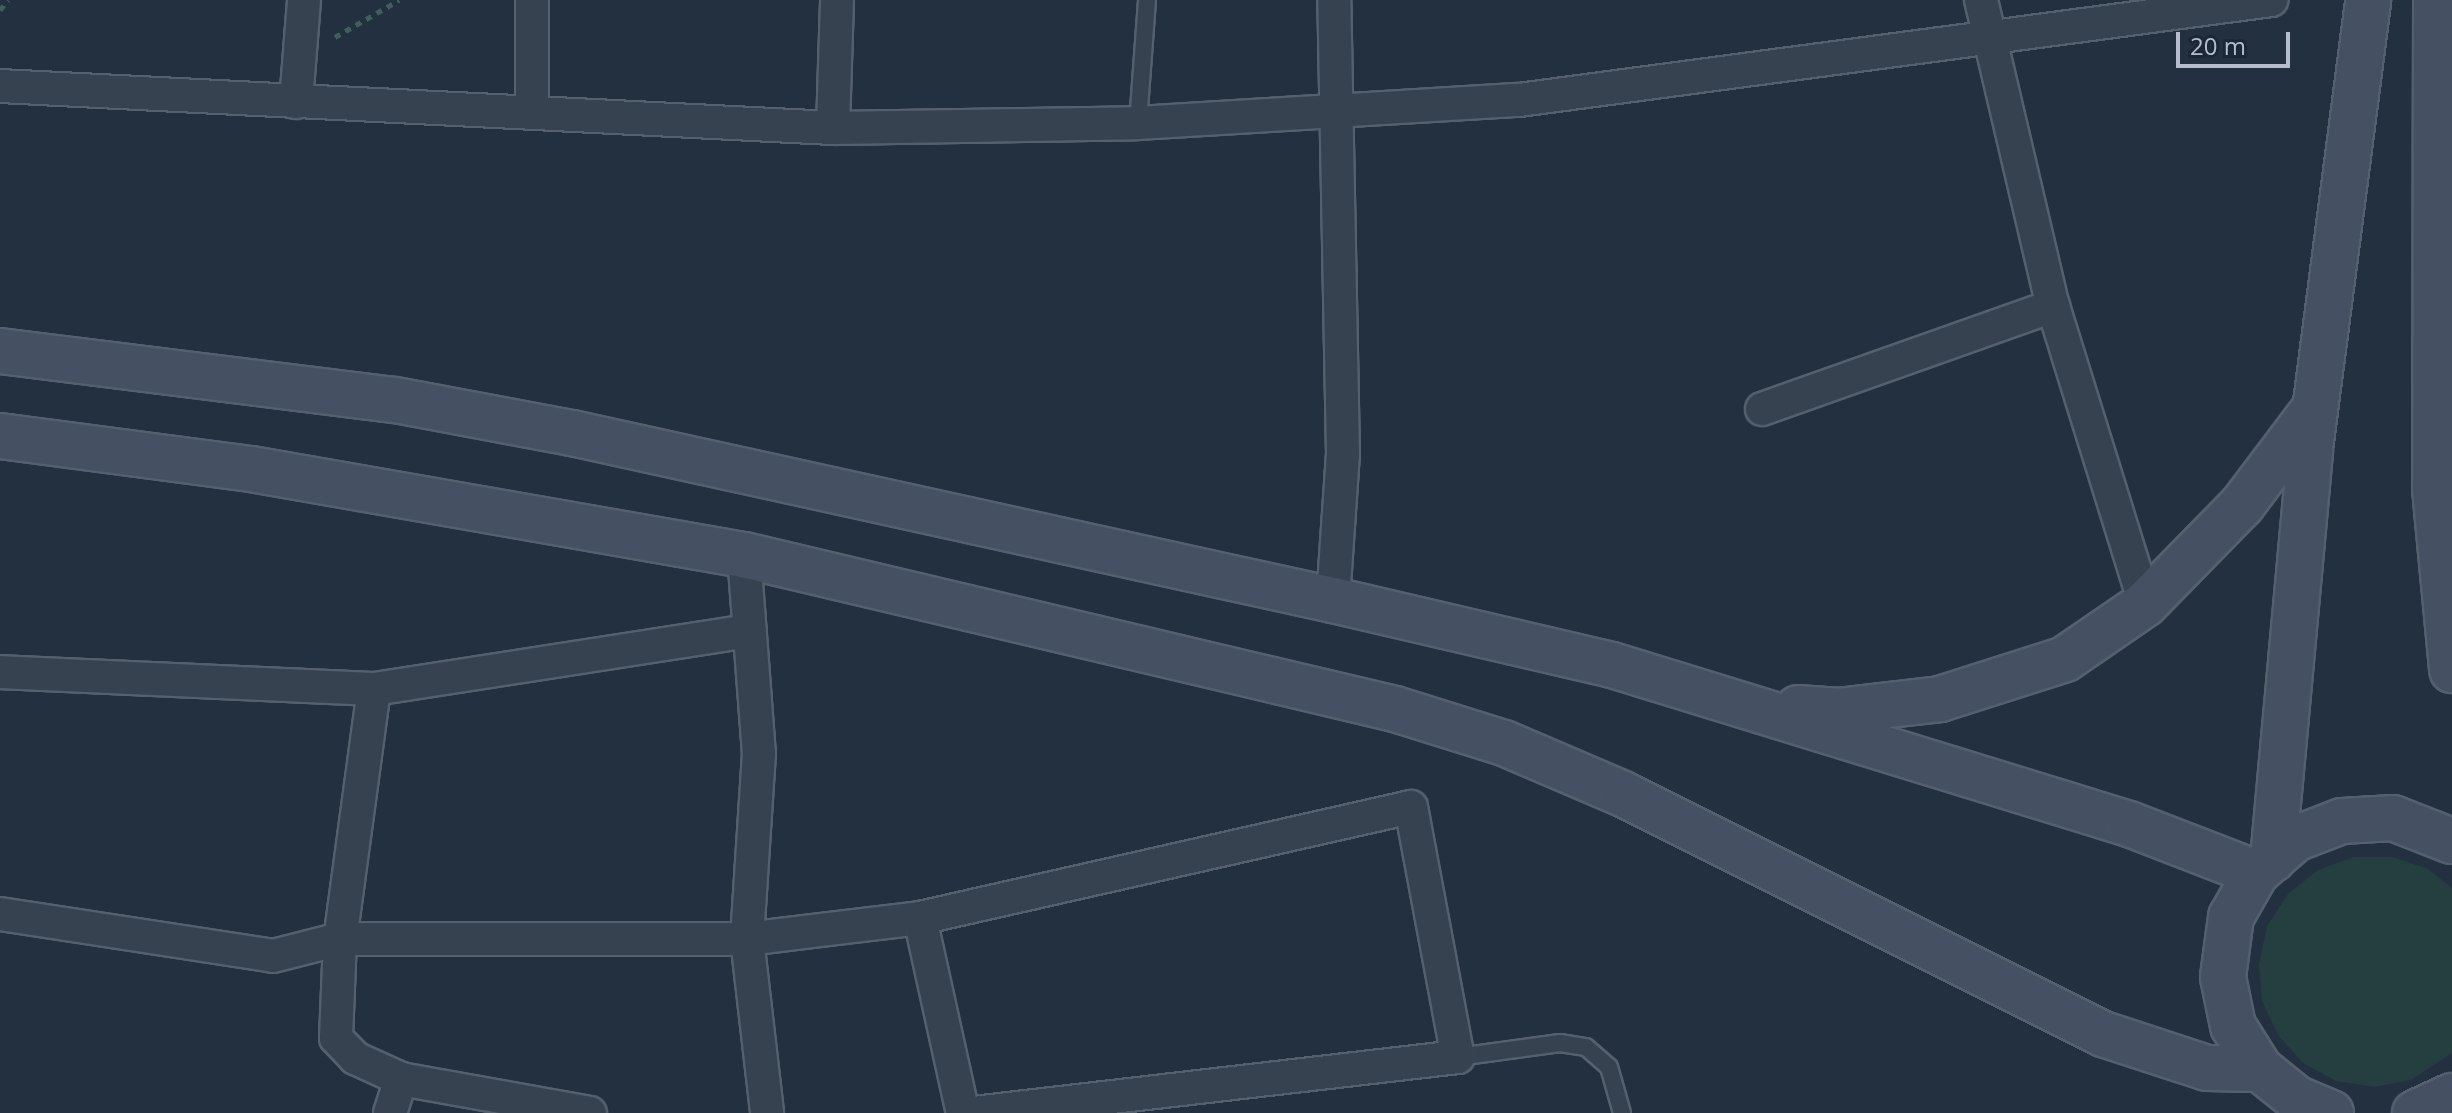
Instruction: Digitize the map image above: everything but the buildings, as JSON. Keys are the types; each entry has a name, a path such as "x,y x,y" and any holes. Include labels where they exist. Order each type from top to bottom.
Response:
{"main road":[{"path":"2265,866 2316,406 2368,0"},
{"path":"2436,0 2443,60 2444,488 2452,670"},
{"path":"0,351 395,400 558,430 1333,600 1612,665 2265,866"},
{"path":"1729,701 1837,711 1940,699 2065,659 2145,604 2242,505 2316,406"},
{"path":"0,436 251,469 744,555 1288,679 1504,743 1841,900 2103,1034 2207,1068 2260,1069"},
{"path":"2311,1108 2260,1069 2233,1026 2223,977 2231,917 2265,866 2295,839 2342,821 2393,818 2452,841"},
{"path":"2415,1113 2452,1096"}],"street":[{"path":"296,102 304,0"},
{"path":"532,0 532,113"},
{"path":"833,128 837,0"},
{"path":"1333,600 1343,454 1334,0"},
{"path":"1981,0 1985,36 2053,306 2145,604"},
{"path":"0,86 833,128 1138,123 1519,100 2271,0"},
{"path":"1762,409 2053,306"},
{"path":"744,555 759,753 747,939 767,1113"},
{"path":"0,672 374,689 750,631"},
{"path":"374,689 340,939 336,1038 355,1058 401,1079 590,1113"},
{"path":"0,914 273,956 340,939 747,939 920,918 1411,807 1458,1057 972,1113"},
{"path":"920,918 963,1113"},
{"path":"390,1113 401,1079"}],"lane":[{"path":"1138,123 1147,0"},
{"path":"1458,1057 1560,1043 1586,1047 1609,1067 1622,1113"}],"path":[{"path":"0,10 8,0"},
{"path":"300,57 399,0"}],"green space":[{"path":"2354,857 2392,857 2428,869 2452,888 2452,1053 2411,1080 2374,1087 2336,1081 2303,1063 2278,1035 2262,1001 2259,964 2267,926 2288,894 2318,870"}]}
